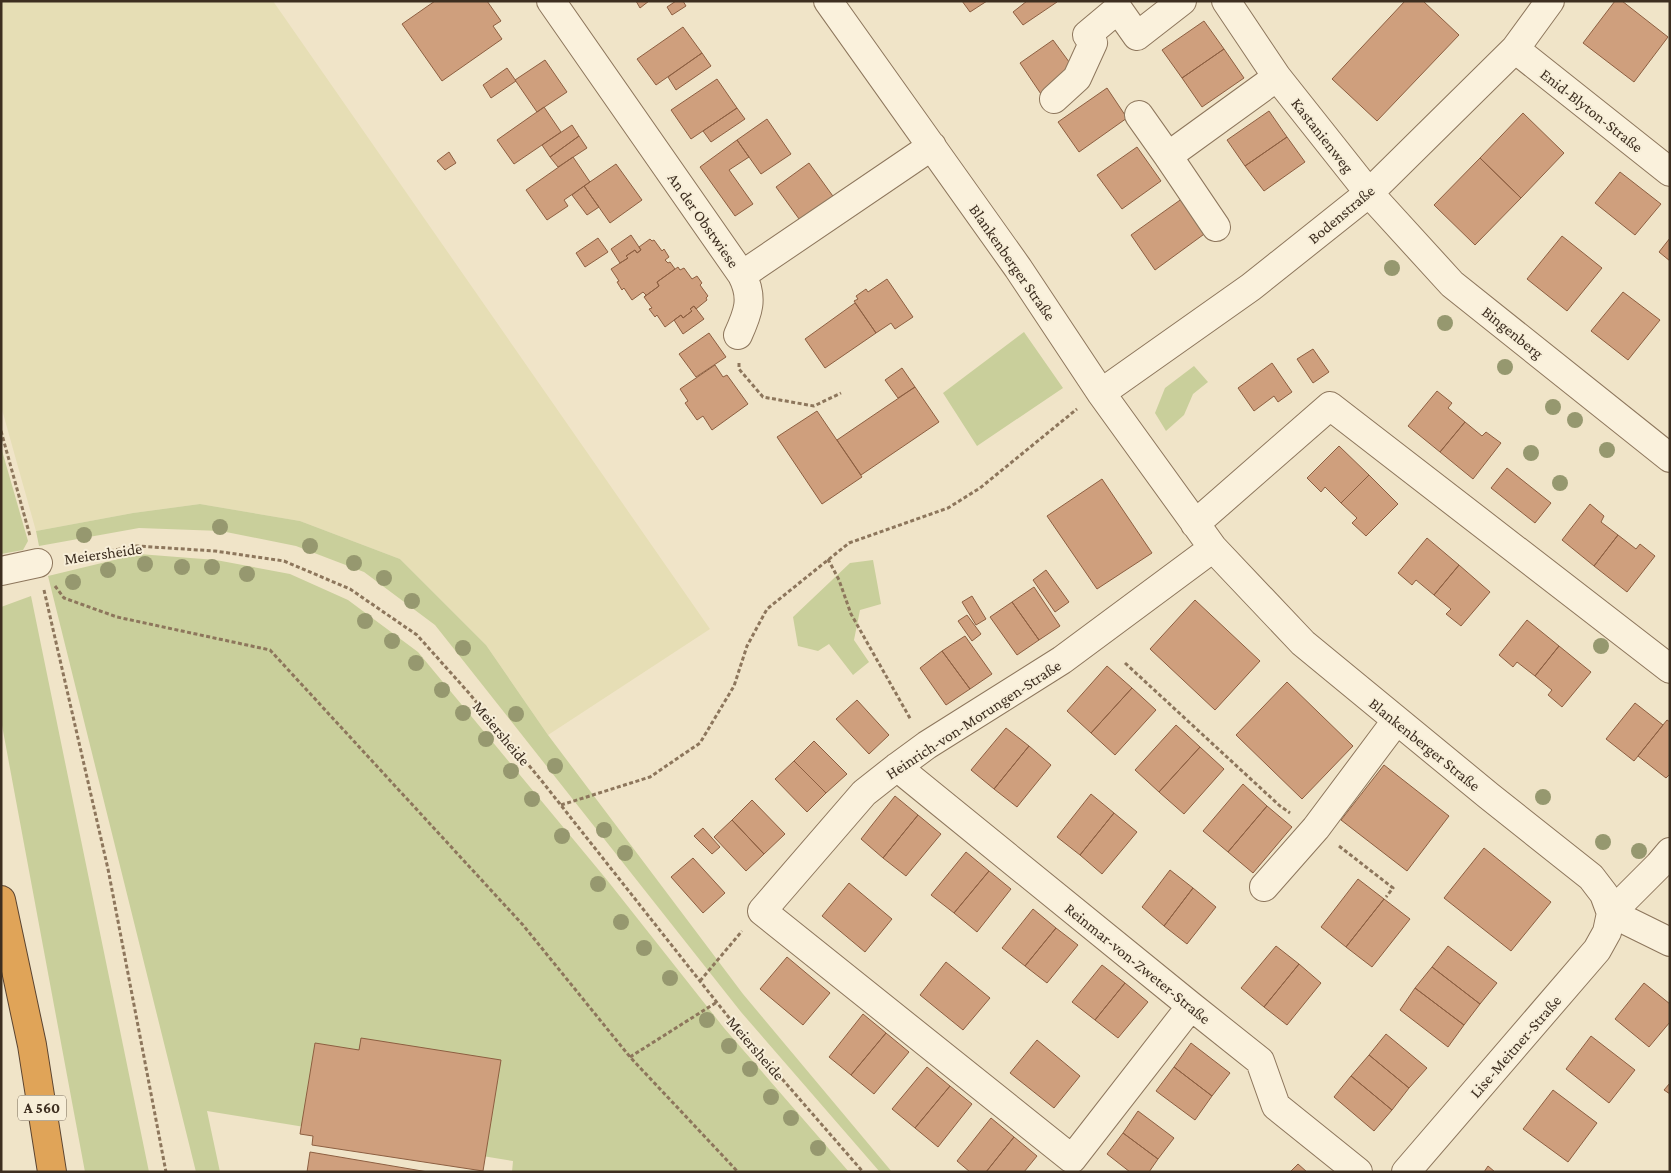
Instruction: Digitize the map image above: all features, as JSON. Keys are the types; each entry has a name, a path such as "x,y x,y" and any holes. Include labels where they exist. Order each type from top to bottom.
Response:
{"highway":[{"name":"A 560","path":"1,900 32,1045 52,1172"}],"street":[{"name":"An der Obstwiese","path":"551,1 742,275 932,146"},
{"name":"Blankenberger Straße","path":"828,1 1018,268 1101,393 1213,548 1303,644 1591,877 1604,894 1611,913"},
{"path":"1054,98 1077,78 1093,43 1087,35 1118,9 1137,36 1182,1"},
{"name":"Kastanienweg","path":"1226,1 1277,76 1369,193"},
{"name":"Bodenstraße","path":"1101,393 1251,287 1369,193 1515,49 1550,1"},
{"name":"Enid-Blyton-Straße","path":"1515,49 1670,172"},
{"path":"1168,156 1277,76"},
{"path":"1139,115 1216,227"},
{"name":"Bingenberg","path":"1369,193 1452,284 1670,458"},
{"path":"738,335 748,314 749,288 742,275"},
{"path":"1195,524 1330,406 1670,669"},
{"name":"Heinrich-von-Morungen-Straße","path":"1191,1006 1067,1165 762,911 864,793 896,767 927,745 1062,660 1213,548"},
{"path":"4,570 38,564"},
{"path":"1264,887 1316,828 1396,721"},
{"name":"Reinmar-von-Zweter-Straße","path":"896,767 1260,1061 1276,1106 1358,1172"},
{"path":"1670,852 1611,913 1670,942"},
{"name":"Lise-Meitner-Straße","path":"1406,1172 1597,950 1607,932 1611,913"}],"path":[{"path":"738,335 739,369 762,397 814,406 840,393"},
{"path":"562,805 650,777 700,743 734,686 747,646 767,609 849,543 948,508 980,488 1077,409 1101,393"},
{"path":"1,431 38,564 108,869 166,1172"},
{"name":"Meiersheide","path":"38,564 137,546 215,551 284,561 350,589 417,635 468,692 562,805 717,1002 863,1172"},
{"path":"828,559 839,580 851,614 912,723 927,745"},
{"path":"38,564 64,598 117,617 270,650 523,925 630,1057 738,1172"},
{"path":"1125,663 1280,806 1316,828 1393,888 1386,897"},
{"path":"700,980 734,941"},
{"path":"630,1057 717,1002"}],"shaded area":[{"path":"1,1 273,1 710,629 548,735 486,645 400,559 300,521 200,504 133,513 36,531 1,406"}],"green space":[{"path":"1024,332 1063,388 977,446 943,393"},
{"path":"1194,366 1208,382 1193,394 1184,415 1166,431 1155,413 1165,388"},
{"path":"1,447 28,541 23,550 1,554"},
{"path":"200,504 300,521 400,559 486,645 548,735 743,994 892,1172 879,1171 741,1012 435,625 364,572 296,546 221,531 139,528 39,546 36,531 133,513"},
{"path":"139,554 216,560 290,574 348,600 418,652 607,880 724,1028 849,1172 512,1172 513,1161 207,1111 220,1172 196,1172 48,576"},
{"path":"873,560 881,604 860,610 854,640 869,662 853,675 829,644 818,651 798,646 793,617 850,563"},
{"path":"31,596 149,1172 85,1172 1,720 1,607"}],"building":[{"path":"435,1 487,1 501,21 493,26 502,39 442,81 402,24"},
{"path":"636,1 649,1 640,8"},
{"path":"676,1 683,1 686,6 672,15 667,7"},
{"path":"962,1 987,1 970,12"},
{"path":"1027,1 1057,2 1023,25 1013,12"},
{"path":"1405,1 1423,1 1459,35 1377,121 1332,79"},
{"path":"1615,1 1622,1 1668,37 1634,82 1583,43"},
{"path":"1204,21 1224,49 1182,78 1162,50"},
{"path":"683,27 702,53 656,85 637,59"},
{"path":"1053,40 1075,70 1041,94 1020,63"},
{"path":"1224,49 1244,78 1202,107 1182,78"},
{"path":"702,53 711,66 676,90 668,77"},
{"path":"545,60 567,92 537,112 515,80"},
{"path":"507,68 516,81 491,98 483,85"},
{"path":"717,79 737,108 691,139 671,110"},
{"path":"1107,88 1127,118 1079,152 1058,122"},
{"path":"544,107 561,132 514,164 497,140"},
{"path":"737,108 745,119 711,142 703,131"},
{"path":"1269,111 1287,137 1245,166 1227,140"},
{"path":"1523,113 1564,153 1521,198 1480,158"},
{"path":"767,119 791,154 761,174 737,140"},
{"path":"572,125 579,136 550,157 542,145"},
{"path":"579,136 587,148 558,167 550,157"},
{"path":"1287,137 1305,162 1264,191 1245,166"},
{"path":"737,140 749,157 729,170 753,204 735,216 700,167"},
{"path":"1137,147 1161,181 1122,209 1097,175"},
{"path":"449,152 456,163 445,170 437,161"},
{"path":"573,157 590,182 564,200 568,206 547,220 526,190"},
{"path":"1480,158 1521,198 1475,245 1434,205"},
{"path":"809,163 835,199 802,223 776,187"},
{"path":"616,164 642,200 610,223 584,186"},
{"path":"1620,172 1661,204 1635,235 1595,203"},
{"path":"584,186 599,207 587,215 572,195"},
{"path":"1183,198 1207,232 1155,270 1131,235"},
{"path":"631,235 641,250 637,253 635,250 620,263 611,249"},
{"path":"1562,236 1602,268 1567,311 1527,279"},
{"path":"598,238 608,252 585,267 576,253"},
{"path":"1670,238 1670,261 1659,252"},
{"path":"650,239 654,240 662,251 664,249 669,257 665,260 668,263 670,262 675,269 657,282 659,286 644,297 646,295 643,292 632,300 624,288 622,290 617,282 619,281 611,269 628,258 626,256 635,250 637,253 641,250 639,247"},
{"path":"678,267 680,270 684,268 692,279 697,276 702,283 700,285 708,296 707,300 696,309 694,306 690,309 692,311 683,318 681,315 665,327 657,315 655,317 649,309 652,308 644,297 659,286 657,282"},
{"path":"887,279 913,317 895,329 891,323 876,333 854,301 858,299 856,296 866,289 868,292"},
{"path":"1623,292 1660,320 1628,360 1591,331"},
{"path":"855,303 876,333 825,368 805,339"},
{"path":"694,306 704,319 683,334 674,320 681,315 683,318 692,311 690,309"},
{"path":"709,333 726,357 696,377 679,354"},
{"path":"1313,349 1329,372 1313,383 1297,359"},
{"path":"1272,363 1292,392 1278,402 1274,396 1254,411 1238,388"},
{"path":"715,365 723,377 727,375 748,404 712,430 703,416 697,420 685,403 688,401 680,389"},
{"path":"902,368 915,387 898,398 885,380"},
{"path":"915,387 939,422 861,475 837,440"},
{"path":"1437,391 1452,403 1448,408 1465,422 1440,452 1408,426"},
{"path":"817,411 862,477 822,504 777,437"},
{"path":"1465,422 1482,436 1486,432 1501,443 1473,479 1440,452"},
{"path":"1339,446 1369,475 1341,503 1325,487 1321,492 1307,478"},
{"path":"1507,468 1551,503 1535,523 1491,488"},
{"path":"1369,475 1398,504 1366,536 1352,523 1357,518 1341,503"},
{"path":"1102,479 1152,553 1097,589 1047,516"},
{"path":"1590,504 1604,516 1601,522 1618,535 1594,566 1562,540"},
{"path":"1618,535 1636,549 1640,544 1655,556 1627,592 1594,566"},
{"path":"1427,538 1459,565 1434,595 1416,580 1412,585 1398,573"},
{"path":"1459,565 1490,592 1461,626 1446,614 1451,609 1434,595"},
{"path":"1046,570 1069,602 1055,612 1033,580"},
{"path":"1034,587 1060,626 1039,640 1012,602"},
{"path":"972,596 986,619 976,625 962,602"},
{"path":"1195,600 1260,661 1215,710 1150,649"},
{"path":"1012,602 1039,640 1017,655 990,617"},
{"path":"967,615 981,634 972,641 958,621"},
{"path":"1527,620 1559,646 1535,676 1517,662 1513,667 1499,655"},
{"path":"965,636 992,674 970,689 942,651"},
{"path":"1559,646 1591,672 1562,707 1548,695 1552,690 1535,676"},
{"path":"942,651 970,689 946,705 920,668"},
{"path":"1107,666 1132,688 1091,733 1067,711"},
{"path":"1287,682 1353,746 1302,799 1236,735"},
{"path":"1132,688 1156,710 1115,755 1091,733"},
{"path":"857,700 889,735 869,754 836,719"},
{"path":"1635,703 1663,725 1634,761 1606,739"},
{"path":"1667,720 1670,722 1670,774 1666,778 1638,756"},
{"path":"1176,725 1200,747 1159,792 1135,770"},
{"path":"1006,728 1029,746 994,789 971,770"},
{"path":"814,741 847,774 826,793 794,761"},
{"path":"1029,746 1051,765 1017,807 994,789"},
{"path":"1200,747 1224,769 1184,814 1159,792"},
{"path":"794,761 826,793 807,812 775,779"},
{"path":"1384,765 1449,816 1407,871 1341,820"},
{"path":"1243,784 1267,806 1228,852 1203,831"},
{"path":"1091,794 1114,813 1080,855 1057,837"},
{"path":"895,796 918,815 883,858 861,839"},
{"path":"752,800 785,834 764,854 732,820"},
{"path":"1267,806 1292,827 1253,873 1228,852"},
{"path":"1114,813 1137,832 1102,874 1080,855"},
{"path":"918,815 941,834 906,876 883,858"},
{"path":"732,820 764,854 746,871 714,837"},
{"path":"703,828 720,847 712,854 694,836"},
{"path":"1484,848 1551,902 1511,951 1444,898"},
{"path":"966,852 989,871 954,913 931,895"},
{"path":"693,858 725,893 703,913 671,877"},
{"path":"1170,870 1193,888 1164,926 1142,907"},
{"path":"989,871 1011,889 977,932 954,913"},
{"path":"1358,879 1384,899 1346,947 1321,927"},
{"path":"849,883 892,919 865,952 822,916"},
{"path":"1193,888 1216,907 1187,944 1164,926"},
{"path":"1384,899 1410,919 1372,967 1346,947"},
{"path":"1033,909 1056,928 1025,966 1002,948"},
{"path":"1056,928 1078,945 1047,983 1025,966"},
{"path":"1276,946 1299,964 1264,1007 1241,988"},
{"path":"1448,946 1497,983 1480,1004 1432,967"},
{"path":"787,957 830,993 803,1025 760,989"},
{"path":"946,962 990,998 963,1030 920,995"},
{"path":"1299,964 1321,983 1287,1025 1264,1007"},
{"path":"1102,965 1125,983 1095,1020 1072,1002"},
{"path":"1432,967 1480,1004 1464,1025 1415,988"},
{"path":"1125,983 1148,1002 1118,1038 1095,1020"},
{"path":"1644,983 1670,1004 1670,1022 1649,1047 1615,1019"},
{"path":"1415,988 1464,1025 1448,1047 1400,1010"},
{"path":"863,1014 886,1033 851,1075 829,1057"},
{"path":"886,1033 909,1052 874,1094 851,1075"},
{"path":"1386,1034 1427,1068 1409,1088 1369,1055"},
{"path":"1591,1036 1635,1070 1609,1103 1566,1069"},
{"path":"361,1038 501,1060 483,1171 312,1145 313,1136 300,1134 315,1043 359,1050"},
{"path":"1037,1040 1080,1076 1054,1108 1010,1073"},
{"path":"1191,1043 1230,1073 1212,1096 1174,1067"},
{"path":"1369,1055 1409,1088 1392,1110 1351,1076"},
{"path":"927,1067 950,1086 915,1128 892,1109"},
{"path":"1174,1067 1212,1096 1195,1120 1156,1091"},
{"path":"1351,1076 1392,1110 1374,1131 1334,1097"},
{"path":"1670,1083 1670,1094 1664,1090"},
{"path":"950,1086 972,1104 938,1147 915,1128"},
{"path":"1553,1090 1597,1123 1568,1162 1523,1129"},
{"path":"1138,1111 1174,1138 1158,1159 1123,1133"},
{"path":"991,1118 1014,1137 986,1172 970,1172 957,1161"},
{"path":"1123,1133 1158,1159 1149,1172 1130,1172 1107,1154"},
{"path":"1014,1137 1037,1156 1024,1172 986,1172"},
{"path":"310,1152 428,1172 307,1172"},
{"path":"1298,1164 1307,1172 1290,1172"},
{"path":"1488,1166 1495,1172 1484,1172"}]}
